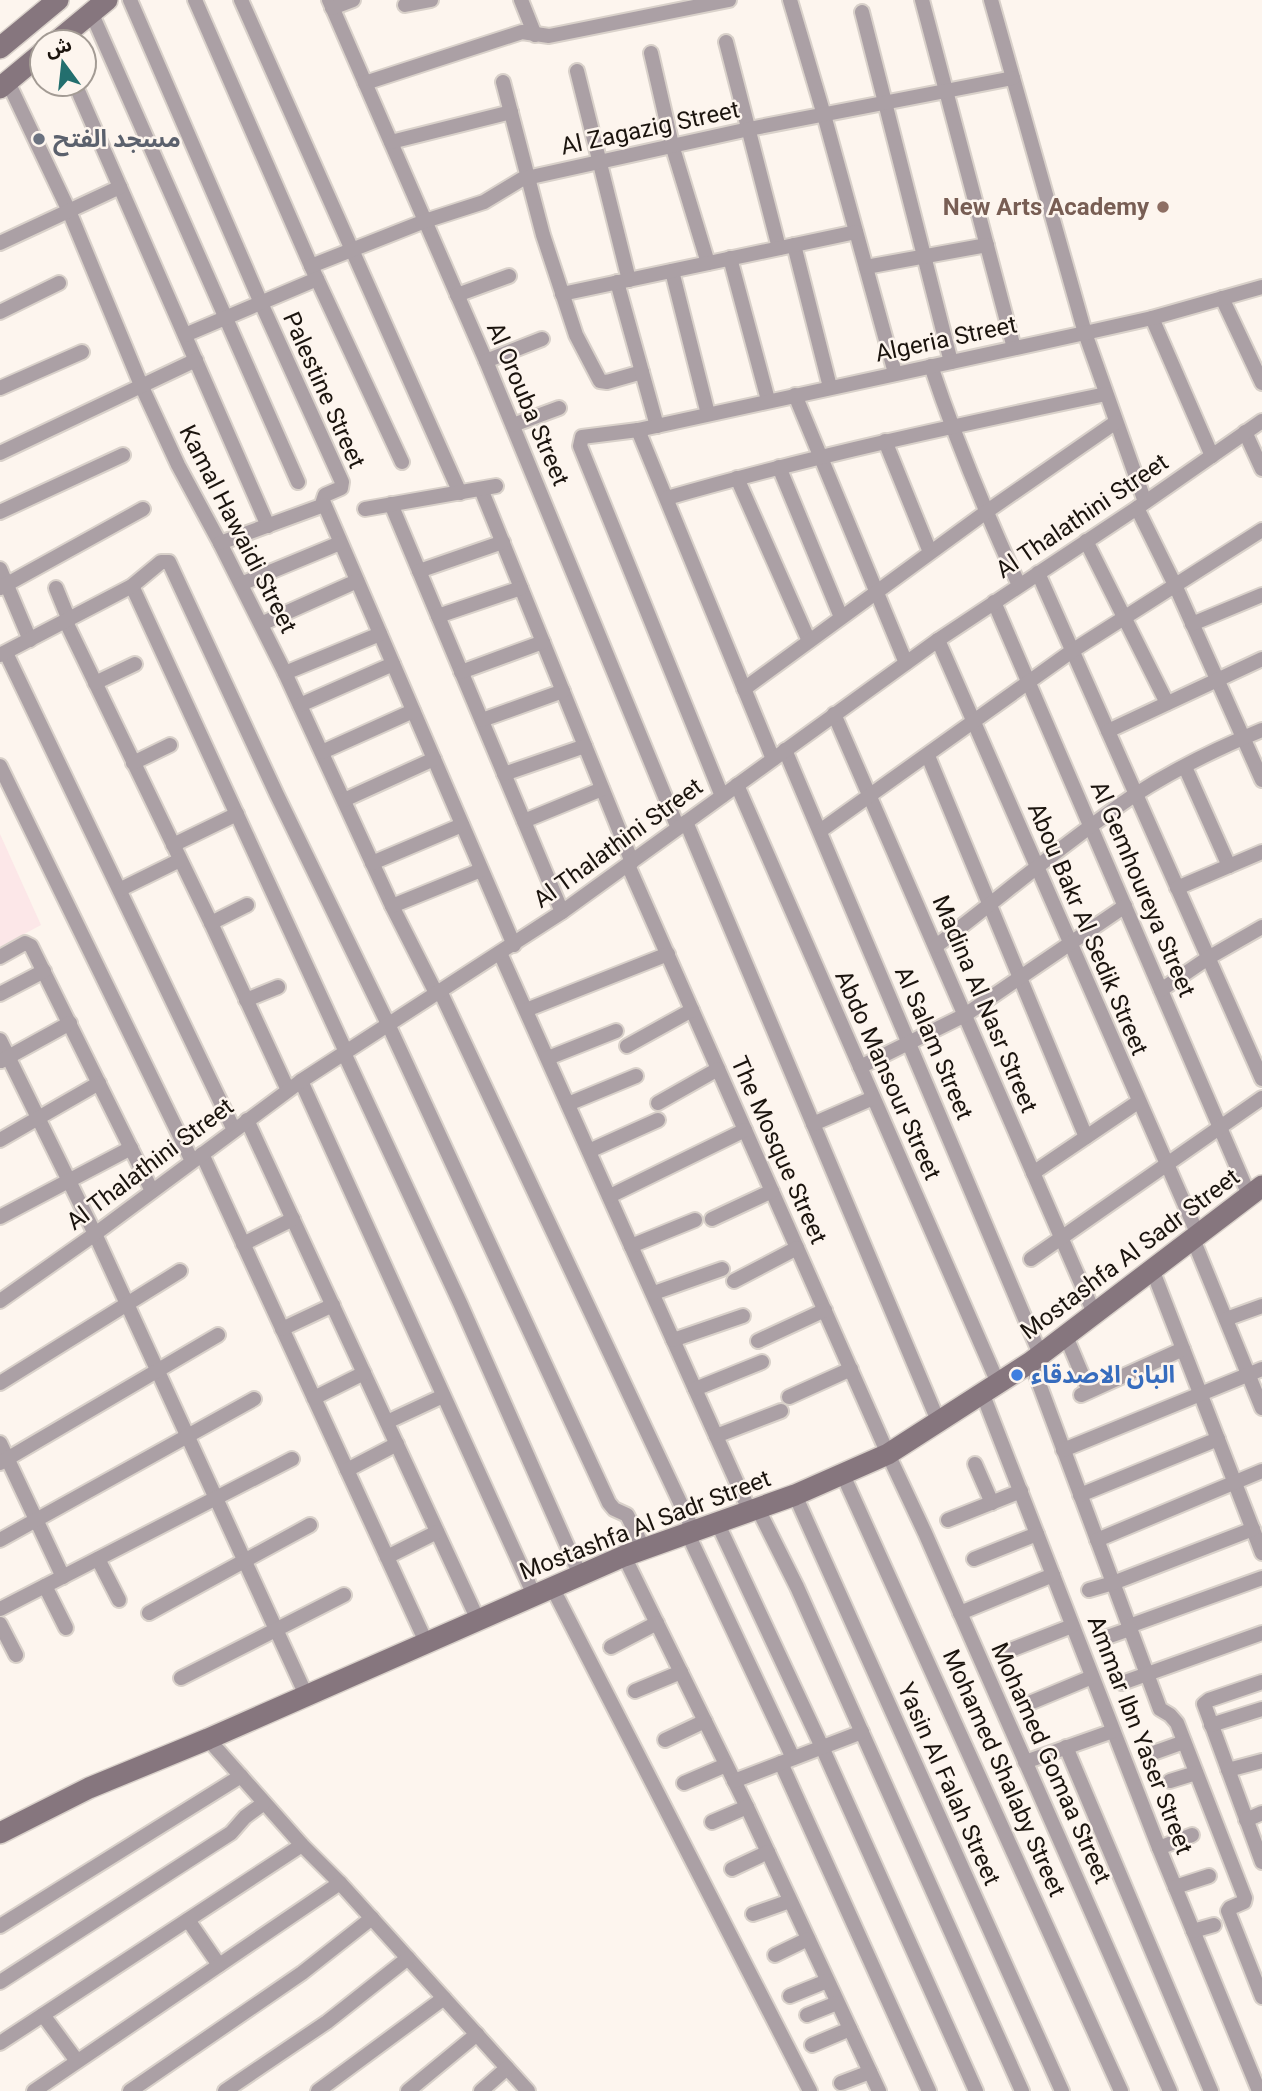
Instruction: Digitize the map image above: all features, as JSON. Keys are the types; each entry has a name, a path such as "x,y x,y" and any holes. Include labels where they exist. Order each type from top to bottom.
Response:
{"street":[{"path":"0,48 58,0"},
{"name":"Palestine Street","path":"130,0 342,482 341,488 323,497 324,505"},
{"path":"195,0 314,273 402,462"},
{"path":"241,0 460,492"},
{"path":"330,4 353,0"},
{"path":"405,5 431,0"},
{"path":"521,0 535,35"},
{"path":"365,83 522,32 549,36 729,0"},
{"path":"790,0 895,373"},
{"path":"922,0 1014,348"},
{"path":"991,0 1085,333 1141,505 1262,780"},
{"name":"Al Orouba Street","path":"330,4 486,361 939,1423"},
{"path":"73,28 99,6 226,318 298,482"},
{"path":"862,12 951,362"},
{"path":"726,42 749,129 830,387"},
{"path":"651,53 672,145 708,263"},
{"path":"4,85 28,65"},
{"path":"577,71 599,162 642,372 657,426"},
{"name":"Al Zagazig Street","path":"185,335 261,303 353,250 425,221 484,202 515,182 672,145 1013,78"},
{"path":"503,82 543,235 576,335 600,381 607,382 642,372"},
{"name":"Kamal Hawaidi Street","path":"4,85 69,211 177,465 220,543 285,673 392,906 438,992 690,1531 929,2091"},
{"path":"81,98 268,526"},
{"path":"391,142 511,112"},
{"path":"0,243 120,187"},
{"path":"562,294 856,232"},
{"path":"866,267 987,245"},
{"path":"730,258 768,401"},
{"path":"672,271 708,414"},
{"path":"457,295 509,276"},
{"path":"0,312 59,284"},
{"name":"Algeria Street","path":"722,796 580,446 582,437 638,430 1085,333 1152,318 1262,287"},
{"path":"1222,298 1262,383"},
{"path":"1152,318 1212,456"},
{"path":"486,361 542,339"},
{"path":"0,388 82,352"},
{"path":"0,453 196,360"},
{"path":"931,366 951,426 1019,585"},
{"path":"667,498 820,456 1106,394"},
{"path":"795,395 906,663"},
{"path":"513,425 559,408"},
{"name":"Al Thalathini Street","path":"2,1296 95,1234 288,1090 514,945 938,640 1262,421"},
{"path":"744,689 930,552 1116,422"},
{"name":"Al Salam Street","path":"638,430 744,689 820,831 1035,1358 1063,1450 1160,1709 1174,1718 1244,1897 1244,1902 1228,1911 1257,1969"},
{"path":"1245,432 1262,469"},
{"path":"886,441 930,552"},
{"path":"0,512 123,455"},
{"path":"779,467 841,617"},
{"path":"737,478 809,641"},
{"path":"365,509 496,486"},
{"name":"The Mosque Street","path":"481,489 668,954 888,1454"},
{"path":"391,504 562,912"},
{"path":"220,543 324,505 514,945"},
{"path":"3,586 143,509"},
{"path":"820,831 1072,651 1262,530"},
{"path":"1086,541 1167,703"},
{"path":"419,571 503,542"},
{"path":"241,584 341,543"},
{"path":"234,1130 121,889 3,654 132,586 165,560 171,565 277,795 388,1024 609,1503 614,1509 627,1515 634,1552 657,1623 880,2091"},
{"path":"0,569 3,586 30,640"},
{"path":"1038,573 1262,1079"},
{"path":"261,624 357,581"},
{"path":"132,586 460,1303 580,1575"},
{"path":"56,588 67,621 95,683 288,1090"},
{"path":"438,616 521,588"},
{"path":"1192,624 1262,595"},
{"name":"Al Gemhoureya Street","path":"994,602 1220,1127 1256,1190"},
{"path":"285,673 380,634"},
{"name":"Abou Bakr Al Sedik Street","path":"938,640 1165,1163 1226,1319 1256,1372 1262,1408"},
{"path":"461,672 543,642"},
{"path":"1108,731 1262,659"},
{"path":"95,683 135,664"},
{"path":"300,705 393,664"},
{"path":"482,720 563,691"},
{"path":"322,752 413,712"},
{"name":"Madina Al Nasr Street","path":"834,714 1094,1312"},
{"path":"936,946 1136,794 1185,766 1262,730"},
{"path":"134,763 170,745"},
{"path":"504,774 585,746"},
{"path":"928,756 1086,1137"},
{"path":"344,800 434,759"},
{"path":"0,766 243,1244 426,1642"},
{"path":"1185,766 1229,866"},
{"name":"Abdo Mansour Street","path":"737,785 873,1098 990,1389"},
{"path":"524,821 602,789"},
{"path":"173,845 237,814"},
{"path":"372,863 462,825"},
{"path":"1177,888 1262,852"},
{"path":"121,889 180,860"},
{"path":"392,906 481,870"},
{"path":"211,923 247,905"},
{"path":"860,1067 965,1015 1125,906"},
{"path":"1161,990 1208,958 1260,932"},
{"path":"0,957 25,943 31,946 152,1191"},
{"path":"500,953 716,1436 797,1587 1022,2091"},
{"path":"526,1010 668,954"},
{"path":"0,994 44,971"},
{"path":"246,1000 278,986"},
{"path":"627,1046 692,1010"},
{"path":"4,1060 69,1023"},
{"path":"548,1058 616,1031"},
{"path":"0,1040 4,1060 38,1118 95,1234 306,1695"},
{"path":"658,1103 718,1069"},
{"path":"568,1104 636,1076"},
{"path":"301,1081 443,1396 543,1591 810,2091"},
{"path":"0,1140 99,1083"},
{"path":"813,1124 873,1098"},
{"path":"1031,1259 1165,1163 1262,1098"},
{"path":"1033,1173 1138,1102"},
{"path":"247,1120 478,1620"},
{"path":"589,1151 658,1120"},
{"path":"610,1196 746,1130"},
{"path":"0,1217 131,1148"},
{"name":"Mostashfa Al Sadr Street","path":"0,1833 89,1788 208,1739 580,1575 690,1531 795,1495 888,1454 1035,1358 1256,1190"},
{"path":"712,1219 772,1191"},
{"path":"243,1244 293,1219"},
{"path":"631,1245 695,1220"},
{"path":"734,1281 797,1248"},
{"path":"654,1293 722,1269"},
{"path":"1152,1269 1262,1553"},
{"path":"0,1383 180,1271"},
{"path":"282,1329 333,1305"},
{"path":"1226,1319 1262,1306"},
{"path":"758,1341 825,1310"},
{"path":"673,1340 743,1317"},
{"path":"1065,1334 1085,1393 1183,1349"},
{"path":"4,1460 218,1335"},
{"path":"695,1389 762,1362"},
{"path":"789,1397 851,1369"},
{"path":"1063,1450 1256,1372"},
{"path":"314,1398 364,1373"},
{"name":"Ammar Ibn Yaser Street","path":"990,1389 1021,1491 1072,1626 1159,1848 1259,2091"},
{"path":"387,1422 443,1396"},
{"path":"0,1540 254,1399"},
{"path":"716,1436 781,1411"},
{"path":"1080,1495 1218,1439"},
{"path":"0,1443 4,1460 63,1577"},
{"path":"347,1470 397,1444"},
{"name":"Mohamed Gomaa Street","path":"888,1454 1170,2091"},
{"path":"0,1609 292,1460"},
{"path":"975,1464 992,1503"},
{"path":"1097,1540 1262,1471"},
{"name":"Mohamed Shalaby Street","path":"843,1475 1121,2091"},
{"path":"948,1520 1021,1491"},
{"name":"Yasin Al Falah Street","path":"795,1495 1062,2091"},
{"path":"717,1522 822,1748 975,2091"},
{"path":"149,1612 310,1525"},
{"path":"1089,1590 1253,1529"},
{"path":"387,1556 437,1532"},
{"path":"974,1559 1037,1534"},
{"path":"98,1559 120,1600"},
{"path":"960,1613 1053,1575"},
{"path":"1107,1637 1262,1578"},
{"path":"45,1586 66,1628"},
{"path":"181,1678 344,1595"},
{"path":"611,1647 657,1623"},
{"path":"0,1624 16,1655"},
{"path":"1008,1651 1072,1626"},
{"path":"1122,1684 1262,1633"},
{"path":"635,1691 681,1672"},
{"path":"1032,1702 1092,1677"},
{"path":"1262,1682 1205,1702 1204,1707 1262,1861"},
{"path":"1211,1725 1260,1709"},
{"path":"665,1740 705,1721"},
{"path":"1025,1762 1113,1731"},
{"path":"734,1781 862,1732"},
{"path":"208,1739 528,2091"},
{"path":"1156,1752 1184,1742"},
{"path":"1066,1747 1211,2091"},
{"path":"1228,1770 1262,1761"},
{"path":"684,1783 726,1765"},
{"path":"1170,1782 1196,1773"},
{"path":"0,1926 240,1776"},
{"path":"0,1982 231,1833 245,1817 264,1803"},
{"path":"712,1822 747,1807"},
{"path":"1246,1820 1262,1813"},
{"path":"1159,1848 1192,1835"},
{"path":"0,2043 302,1845"},
{"path":"732,1869 768,1852"},
{"path":"1175,1887 1209,1876"},
{"path":"34,2091 340,1883"},
{"path":"753,1914 790,1901"},
{"path":"130,2091 302,1973 372,1918"},
{"path":"188,1920 219,1965"},
{"path":"1194,1931 1214,1925"},
{"path":"775,1955 808,1940"},
{"path":"225,2091 327,2022 408,1958"},
{"path":"1257,1969 1262,1997"},
{"path":"790,1996 827,1981"},
{"path":"318,2091 444,1998"},
{"path":"807,2015 837,2003"},
{"path":"43,2015 77,2061"},
{"path":"812,2045 850,2029"},
{"path":"408,2091 477,2034"},
{"path":"481,2091 507,2068"},
{"path":"841,2083 870,2072"}],"shaded area":[{"path":"0,834 41,925 0,947"}],"place":[{"name":"مسجد الفتح","path":"39,139"},
{"name":"New Arts Academy","path":"1163,207"},
{"name":"البان الاصدقاء","path":"1017,1375"}]}
